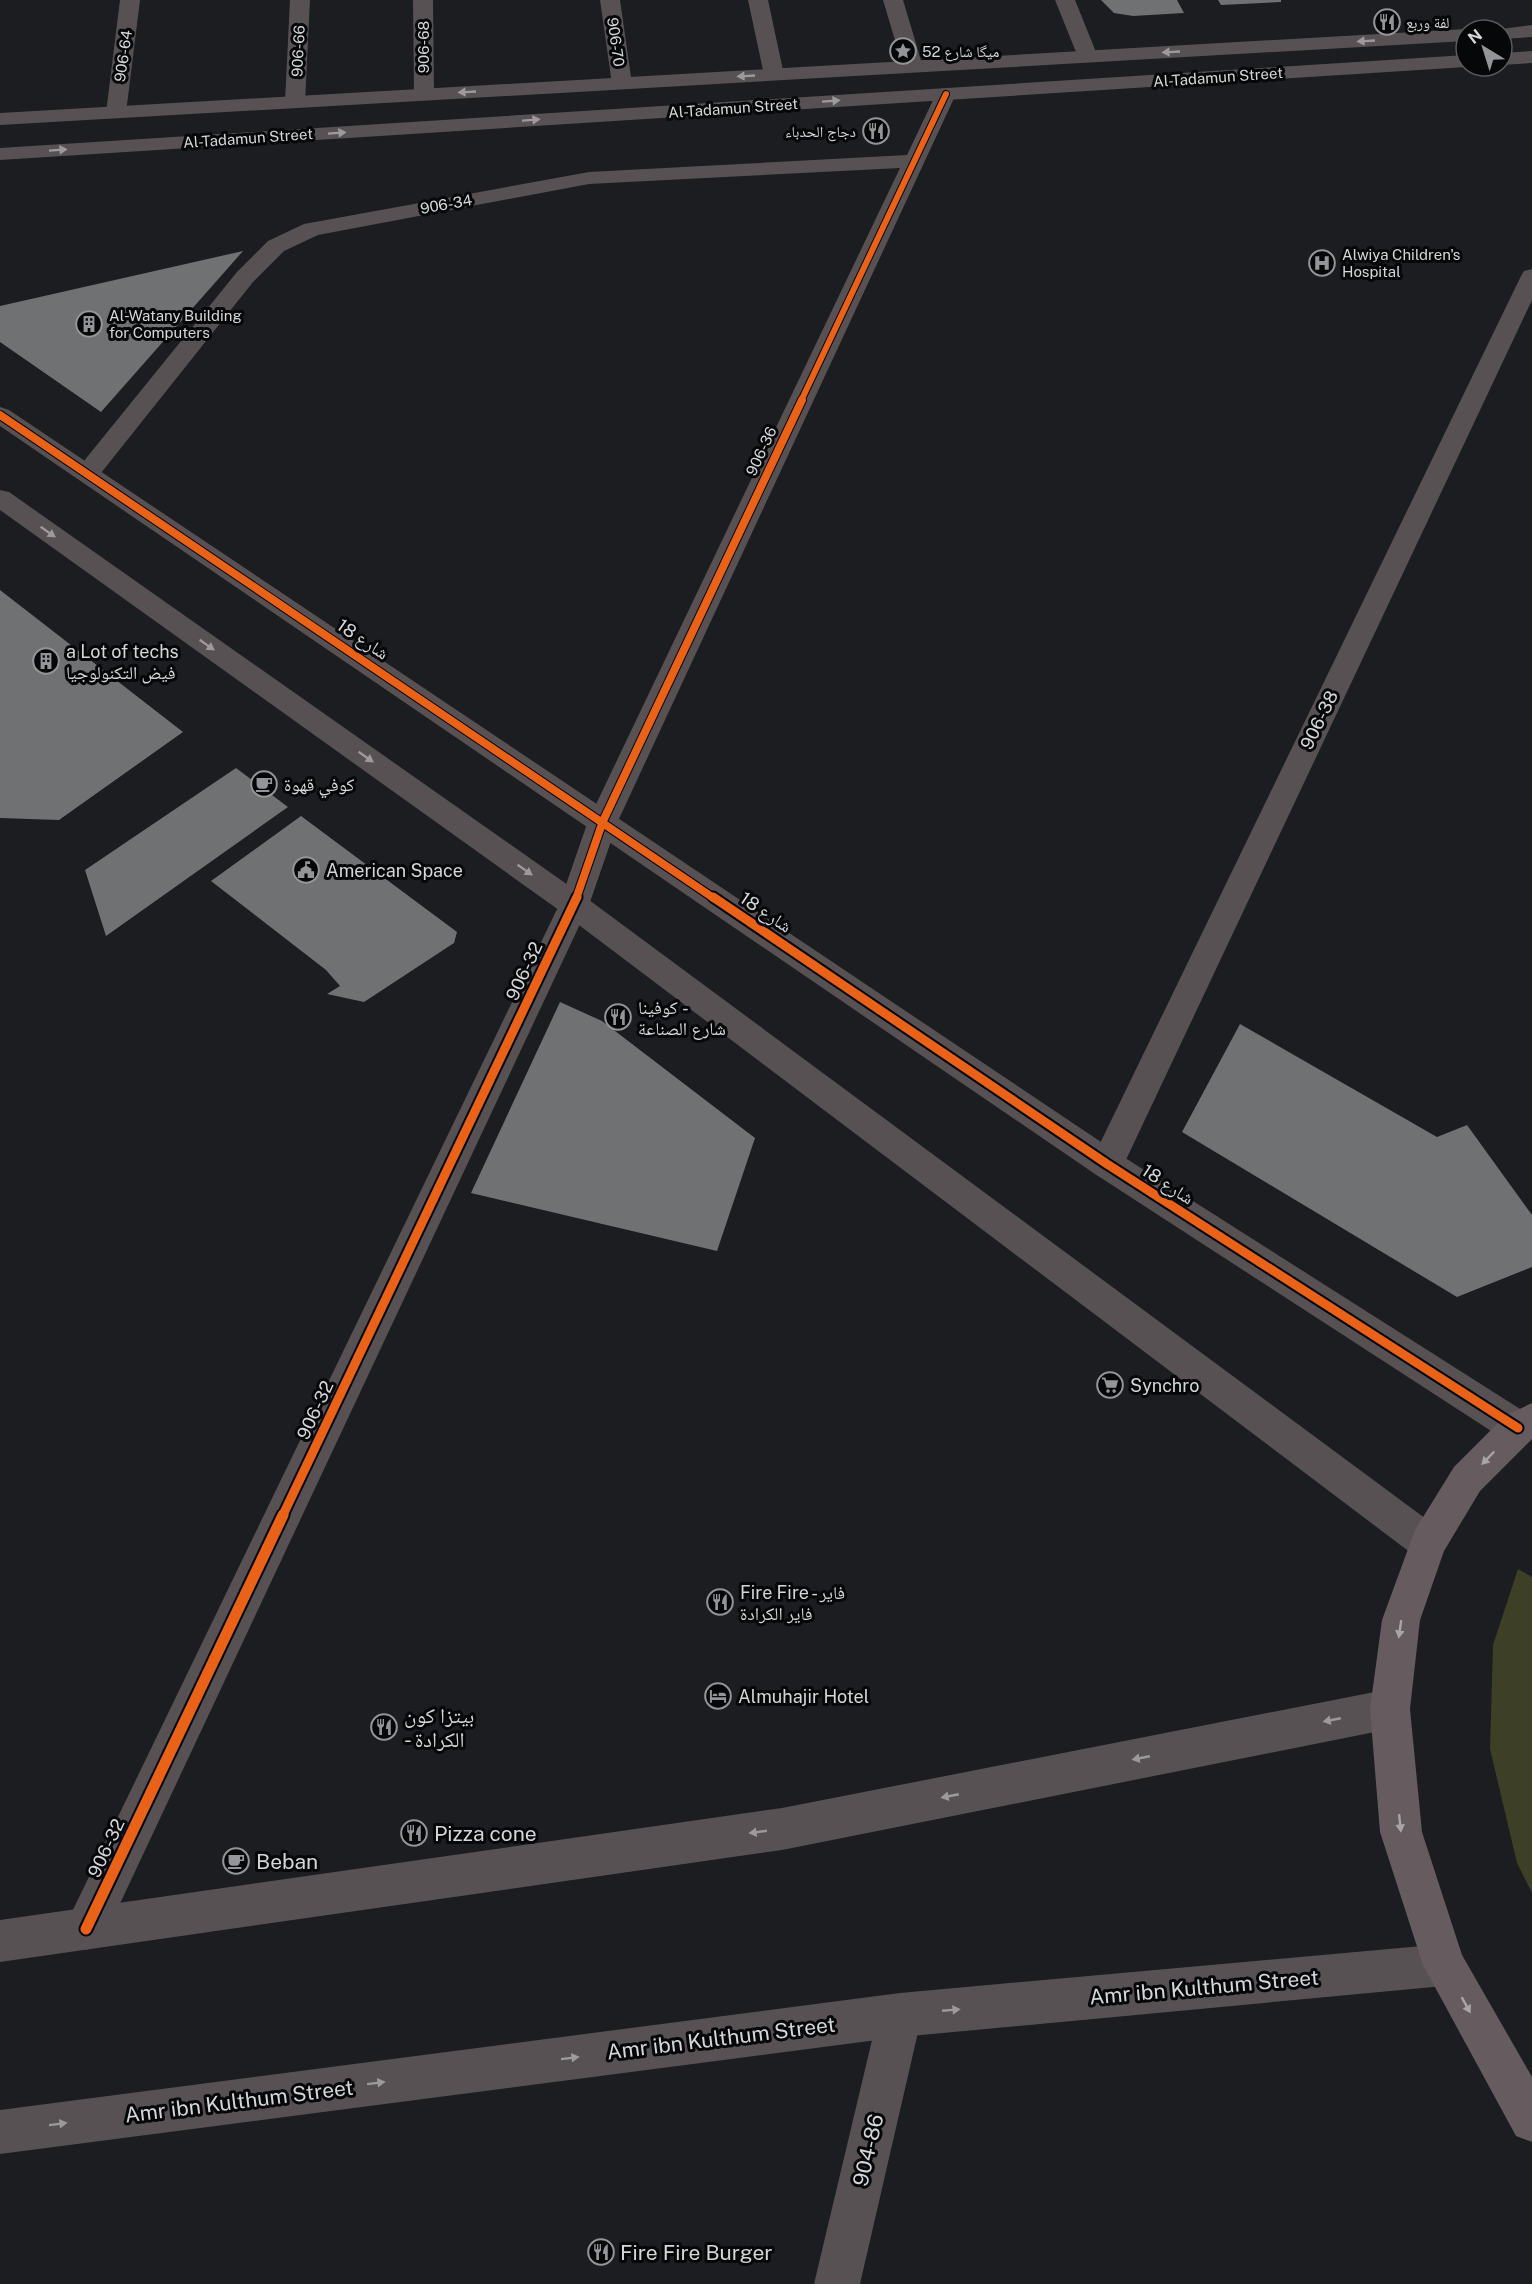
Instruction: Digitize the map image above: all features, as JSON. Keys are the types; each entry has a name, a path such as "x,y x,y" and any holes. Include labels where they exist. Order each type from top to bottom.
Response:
{"main road":[{"path":"1525,1424 1467,1479 1428,1543 1401,1620 1390,1709 1401,1832 1444,1965 1532,2120"}],"street":[{"name":"906-64","path":"116,112 130,0"},
{"name":"906-66","path":"295,102 300,0"},
{"name":"906-68","path":"423,0 424,95"},
{"name":"906-70","path":"610,0 622,84"},
{"path":"758,0 774,75"},
{"path":"893,0 913,67"},
{"path":"1065,0 1088,57"},
{"path":"1514,32 1532,31"},
{"name":"Al-Tadamun Street","path":"0,119 1454,36"},
{"path":"1514,58 1532,57"},
{"name":"Al-Tadamun Street","path":"0,154 1454,63"},
{"name":"906-36","path":"574,905 603,821 946,94"},
{"name":"906-34","path":"88,472 245,277 276,246 312,229 589,178 914,161"},
{"name":"906-38","path":"1107,1164 1532,276"},
{"name":"شارع 18","path":"0,415 88,472 1107,1164 1525,1424"},
{"path":"0,498 574,905 1428,1543"},
{"name":"906-32","path":"86,1929 574,905"},
{"path":"0,1941 782,1829 1390,1709"},
{"name":"Amr ibn Kulthum Street","path":"0,2132 900,2015 1444,1965"},
{"name":"904-86","path":"837,2284 900,2015"}],"green space":[{"path":"1518,1569 1532,1577 1532,1893 1517,1863 1490,1749 1493,1645"}],"building":[{"path":"1101,0 1177,0 1184,13 1133,16 1114,13"},
{"path":"1218,0 1281,0 1281,2 1221,5"},
{"name":"Al-Watany Building for Computers","path":"243,251 101,412 0,342 0,306"},
{"name":"a Lot of techs فيض التكنولوجيا","path":"0,590 183,732 59,820 0,818"},
{"path":"236,768 288,807 106,936 85,870"},
{"path":"301,816 457,932 454,943 364,1002 327,994 340,986 326,970 211,881"},
{"path":"560,1002 602,1021 755,1138 717,1251 471,1193"},
{"path":"1240,1024 1437,1137 1467,1125 1532,1215 1532,1267 1457,1297 1182,1132"}],"cycle path":[{"path":"86,1929 574,905 603,821 946,94"},
{"path":"0,415 1107,1164 1518,1428"}],"place":[{"name":"لفة وربع","path":"1387,22"},
{"name":"ميگا شارع 52","path":"903,51"},
{"name":"دجاج الحدباء","path":"876,131"},
{"name":"Alwiya Children's Hospital","path":"1322,263"},
{"name":"Al-Watany Building for Computers","path":"89,324"},
{"name":"a Lot of techs فيض التكنولوجيا","path":"46,661"},
{"name":"كوفي قهوة","path":"264,784"},
{"name":"American Space","path":"306,870"},
{"name":"كوفينا - شارع الصناعة","path":"618,1017"},
{"name":"Synchro","path":"1110,1385"},
{"name":"Fire Fire - فاير فاير الكرادة","path":"720,1602"},
{"name":"Almuhajir Hotel","path":"718,1696"},
{"name":"بيتزا كون - الكرادة","path":"384,1727"},
{"name":"Pizza cone","path":"414,1833"},
{"name":"Beban","path":"236,1861"},
{"name":"Fire Fire Burger","path":"601,2252"}]}
